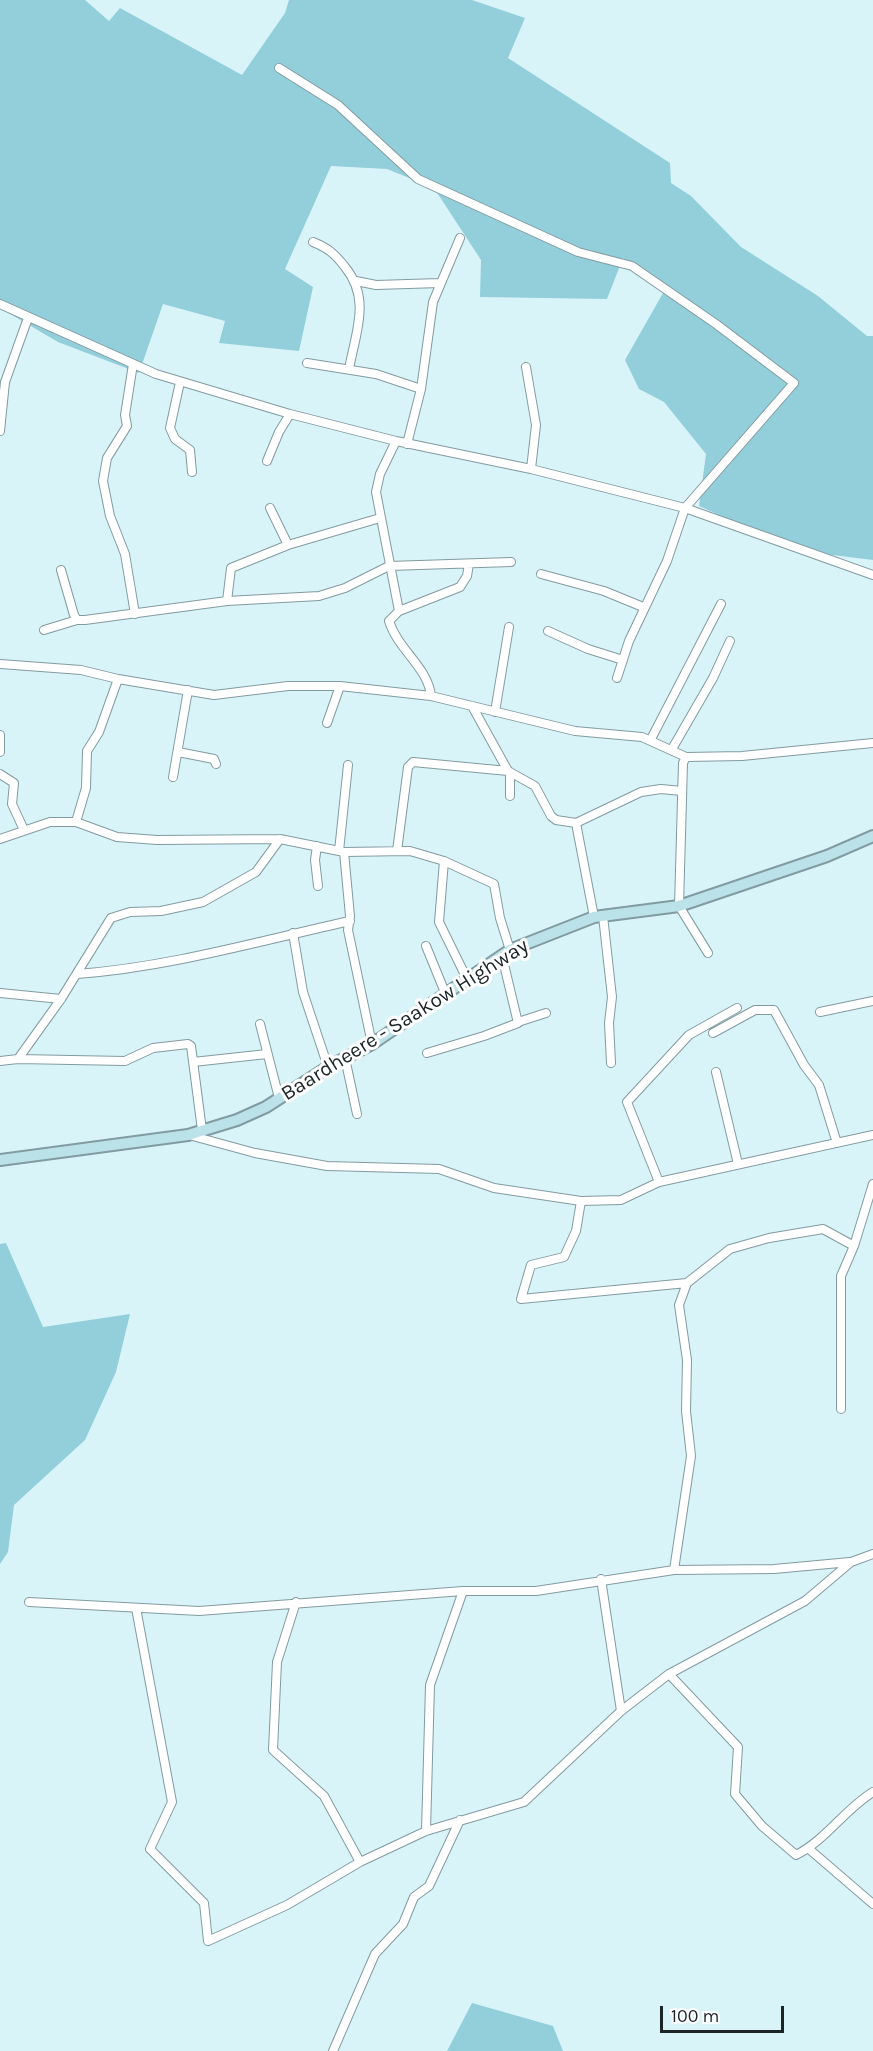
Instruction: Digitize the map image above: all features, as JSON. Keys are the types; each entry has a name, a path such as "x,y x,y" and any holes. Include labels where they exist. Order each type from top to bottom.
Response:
{"main road":[{"name":"Baardheere - Saakow Highway","path":"0,1160 188,1134 237,1120 372,1044 506,953 599,917 679,906 827,856 873,836"}],"street":[{"path":"279,68 338,105 418,179 578,252 632,266 716,324 794,383 685,508 667,561 643,607 617,678"},
{"path":"406,444 421,389 433,302 460,238"},
{"path":"313,242 330,249 356,281 361,307 349,369"},
{"path":"356,281 376,285 440,283"},
{"path":"0,304 133,364 180,382 406,444 531,469 685,508 873,575"},
{"path":"0,431 5,382 28,318"},
{"path":"307,363 376,374 421,389"},
{"path":"133,364 125,415 127,426 107,458 103,481 110,516 125,554 135,614"},
{"path":"526,367 536,424 531,469"},
{"path":"180,382 170,428 175,439 190,450 192,472"},
{"path":"267,461 279,432 290,414"},
{"path":"396,441 380,474 376,492 399,611"},
{"path":"270,508 288,545"},
{"path":"227,601 231,568 288,545 381,518"},
{"path":"44,630 77,620 227,601 319,596 345,588 389,566 511,562"},
{"path":"431,696 429,682 401,648 390,625 391,617 399,611 460,586 470,564"},
{"path":"61,570 69,603 77,620"},
{"path":"541,574 604,591 643,607"},
{"path":"651,739 721,604"},
{"path":"495,711 509,627"},
{"path":"548,631 588,649 623,660"},
{"path":"672,749 713,678 730,640"},
{"path":"0,664 81,670 118,680 213,695 288,686 340,686 431,696 574,730 651,739 686,757 742,756 873,743"},
{"path":"76,822 86,788 87,751 99,732 118,680"},
{"path":"327,723 340,686"},
{"path":"173,777 188,690"},
{"path":"472,706 509,771 510,795"},
{"path":"0,735 0,752"},
{"path":"178,752 214,759 216,764"},
{"path":"686,757 683,763 679,906 708,953"},
{"path":"397,851 408,767 413,762 509,771 535,786 550,816 556,820 576,824 641,792 661,789 682,791"},
{"path":"348,765 342,851 350,921 348,930 372,1044"},
{"path":"0,774 14,783 12,804 24,830"},
{"path":"0,838 50,822 76,822 127,838 280,839 342,851 410,851 444,861 494,884 518,1022"},
{"path":"576,824 599,917 612,997 609,1023 611,1063"},
{"path":"18,1059 61,999 111,918 130,912 161,911 204,902 256,872 280,839"},
{"path":"317,846 315,860 318,886"},
{"path":"444,861 439,922 467,979"},
{"path":"77,974 177,962 219,949 350,921"},
{"path":"293,933 303,992 328,1067"},
{"path":"426,946 446,995"},
{"path":"0,993 61,999"},
{"path":"820,1012 873,1001"},
{"path":"659,1182 627,1102 688,1035 737,1008"},
{"path":"713,1033 755,1010 774,1010 804,1065 819,1085 837,1143"},
{"path":"427,1053 499,1032 518,1022 546,1013"},
{"path":"260,1024 279,1098"},
{"path":"0,1061 18,1059 125,1061 153,1048 184,1043 191,1046 202,1130"},
{"path":"193,1062 267,1054"},
{"path":"345,1058 357,1114"},
{"path":"716,1072 738,1164"},
{"path":"188,1134 255,1153 327,1166 439,1169 494,1188 581,1201 621,1200 659,1182 873,1135"},
{"path":"841,1409 841,1276 855,1246 873,1184"},
{"path":"581,1201 576,1231 564,1257 531,1265 521,1299 687,1283"},
{"path":"675,1570 691,1456 686,1411 687,1360 679,1305 687,1283 730,1249 770,1238 823,1229 855,1246"},
{"path":"29,1602 199,1611 463,1591 536,1591 602,1579 675,1570 774,1569 851,1562 873,1554"},
{"path":"136,1608 172,1802 150,1849 204,1903 208,1941 287,1905 360,1862 426,1831 524,1802 621,1711 669,1674 804,1601 851,1562"},
{"path":"602,1579 621,1711"},
{"path":"426,1831 430,1685 463,1591"},
{"path":"296,1602 277,1662 273,1750 324,1796 360,1862"},
{"path":"669,1674 738,1748 735,1794 762,1826 796,1855 808,1849 860,1800 873,1792"},
{"path":"333,2051 375,1954 403,1924 414,1897 429,1886 460,1820"},
{"path":"808,1849 873,1904"}],"shaded area":[{"path":"0,0 85,0 109,21 120,8 242,75 285,13 289,0 472,0 525,18 508,58 670,163 671,183 691,196 741,247 818,296 867,336 873,336 873,560 800,551 699,506 706,454 664,402 639,389 625,360 667,286 623,258 607,299 480,297 481,260 434,188 387,169 331,166 285,269 313,287 299,351 219,343 225,321 163,304 139,373 58,342 0,308"},
{"path":"6,1243 43,1327 130,1314 116,1372 85,1440 14,1505 8,1552 0,1564 0,1244"},
{"path":"472,2003 553,2026 563,2051 447,2051"}]}
